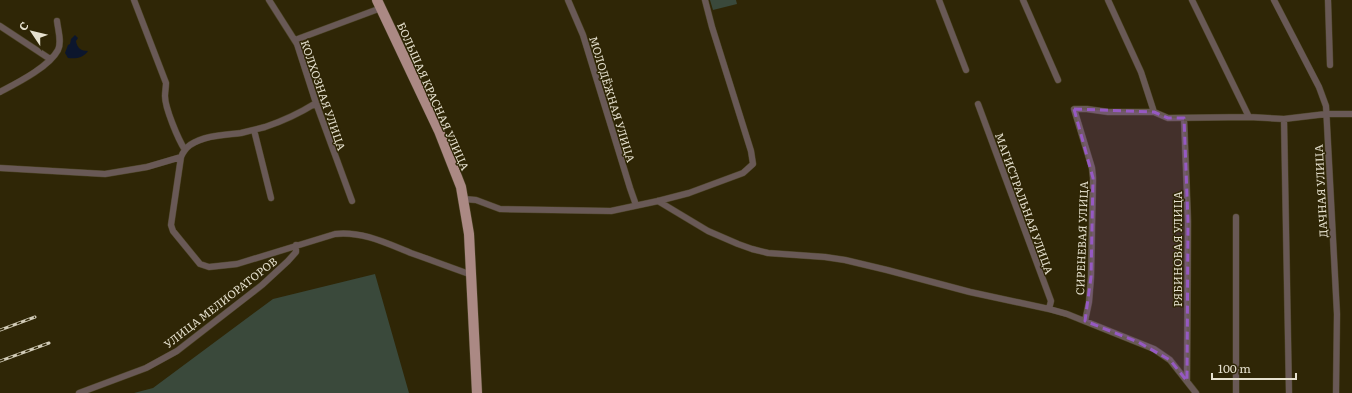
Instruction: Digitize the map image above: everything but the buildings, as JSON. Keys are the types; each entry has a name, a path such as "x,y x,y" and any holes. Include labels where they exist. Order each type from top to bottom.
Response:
{"main road":[{"name":"БОЛЬШАЯ КРАСНАЯ УЛИЦА","path":"379,4 444,143 455,170 464,199 469,234 472,276 477,393"}],"street":[{"path":"134,0 166,83 166,103 178,138 185,150"},
{"name":"КОЛХОЗНАЯ УЛИЦА","path":"269,0 295,40 316,103 352,201"},
{"name":"МОЛОДЁЖНАЯ УЛИЦА","path":"568,0 583,35 636,205"},
{"path":"464,199 476,200 500,209 611,211 689,193 743,173 753,164 751,152 705,0"},
{"path":"939,0 966,70"},
{"path":"1023,0 1058,80"},
{"path":"1108,0 1141,72 1154,112 1168,118 1249,117 1284,119 1326,114 1352,114"},
{"path":"1192,0 1249,117"},
{"name":"ДАЧНАЯ УЛИЦА","path":"1274,0 1326,106 1337,314 1336,393"},
{"path":"1328,0 1330,65"},
{"path":"295,40 379,4"},
{"path":"0,92 35,73 58,50 59,42 57,22"},
{"path":"0,26 50,58"},
{"path":"316,103 289,118 254,130 210,137 197,141 185,150 181,156 171,225 173,231 200,264 209,267 237,264 296,245 335,234 346,233 358,234 378,240 472,276"},
{"name":"МАГИСТРАЛЬНАЯ УЛИЦА","path":"978,104 1051,302 1049,309"},
{"name":"СИРЕНЕВАЯ УЛИЦА","path":"1085,321 1088,308 1091,277 1093,178 1092,168 1074,109 1108,112 1154,112"},
{"name":"РЯБИНОВАЯ УЛИЦА","path":"1184,118 1188,221 1187,381"},
{"path":"1284,119 1289,393"},
{"path":"254,130 271,198"},
{"path":"0,168 105,174 147,167 181,156"},
{"path":"658,201 708,231 752,249 768,253 845,260 970,292 1049,309 1085,321 1154,349 1170,360 1196,393"},
{"path":"1236,217 1236,393"},
{"name":"УЛИЦА МЕЛИОРАТОРОВ","path":"79,393 146,368 177,351 262,285 296,252 296,245"}],"highlighted area":[{"path":"1074,109 1154,112 1168,118 1184,118 1188,221 1187,381 1170,360 1138,342 1085,321 1091,277 1093,178"}],"green space":[{"path":"710,0 736,0 737,4 713,10"},
{"path":"375,274 409,393 134,393 153,388 273,299"}],"water":[{"path":"75,35 78,38 76,41 78,47 81,50 88,51 79,58 68,58 65,53 71,39"}],"railway":[{"path":"0,330 35,317"},
{"path":"0,361 49,343"}]}
